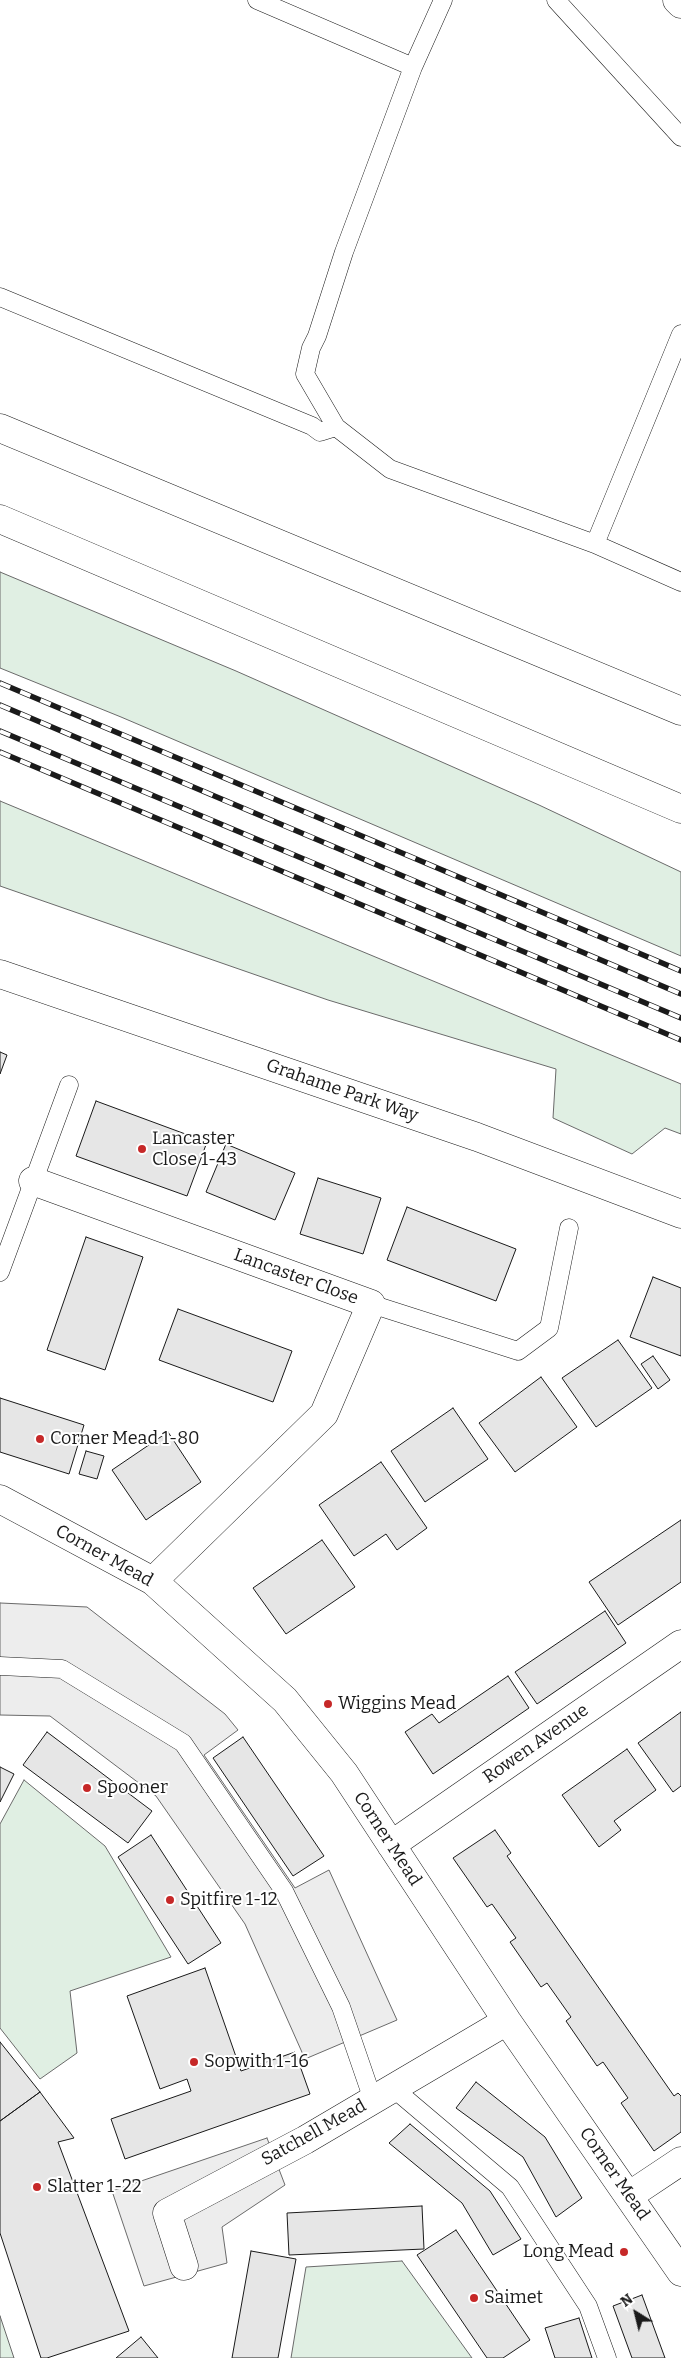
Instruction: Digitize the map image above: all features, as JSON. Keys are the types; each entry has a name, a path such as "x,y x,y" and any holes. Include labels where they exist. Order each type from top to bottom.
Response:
{"main road":[{"path":"677,0 681,4"},
{"path":"0,428 681,711"},
{"path":"0,519 681,809"},
{"name":"Grahame Park Way","path":"0,974 477,1137 681,1214"},
{"name":"Lancaster Close","path":"33,1181 371,1304 324,1414 154,1581"},
{"name":"Corner Mead","path":"0,1499 154,1581 285,1700 344,1773 507,2021 630,2195 681,2272"},
{"name":"Rowen Avenue","path":"391,1844 681,1644"},
{"name":"Satchell Mead","path":"184,2266 166,2213 305,2140 507,2021"},
{"path":"630,2195 681,2160"}],"lane":[{"path":"257,0 414,67"},
{"path":"442,0 414,67 344,252 312,348 306,374 336,427 390,469 595,544 681,582"},
{"path":"556,0 681,137"},
{"path":"0,297 303,423 320,432 336,427"},
{"path":"595,544 681,334"},
{"path":"0,1272 69,1085"},
{"path":"371,1304 518,1351 550,1328 569,1228"},
{"path":"0,1666 62,1669 183,1743 284,1890 383,2094 510,2187 588,2306 607,2358"}],"green space":[{"path":"0,572 236,671 539,805 681,872 681,956 121,717 0,668"},
{"path":"0,801 681,1084 681,1134 665,1128 632,1154 553,1118 556,1069 328,1000 0,886"},
{"path":"24,1780 105,1846 171,1957 70,1991 77,2053 40,2079 0,2028 0,1824"},
{"path":"402,2261 472,2358 291,2358 306,2267"},
{"path":"0,2316 14,2358 0,2358"}],"shaded area":[{"path":"0,1603 87,1607 225,1714 238,1730 204,1755 295,1888 329,1870 397,2020 305,2059 245,1924 156,1796 50,1716 0,1715"},
{"path":"267,2138 285,2185 222,2227 227,2263 144,2286 112,2191"}],"building":[{"path":"0,1052 7,1055 0,1074"},
{"name":"Lancaster Close 1-43","path":"96,1101 207,1142 187,1196 76,1156"},
{"path":"226,1144 295,1173 275,1220 206,1192"},
{"path":"318,1178 381,1198 363,1254 300,1234"},
{"path":"407,1207 516,1249 496,1301 387,1260"},
{"path":"86,1237 143,1257 105,1370 47,1350"},
{"path":"653,1277 681,1288 681,1356 630,1337"},
{"path":"178,1309 292,1351 273,1402 159,1360"},
{"path":"618,1340 652,1388 596,1427 562,1378"},
{"path":"653,1356 670,1380 658,1389 641,1364"},
{"path":"541,1377 577,1427 515,1472 479,1423"},
{"name":"Corner Mead 1-80","path":"0,1398 84,1425 69,1474 0,1452"},
{"path":"453,1408 488,1459 425,1502 391,1451"},
{"path":"168,1432 201,1482 146,1520 112,1470"},
{"path":"86,1451 104,1456 97,1479 79,1474"},
{"path":"381,1462 427,1528 397,1550 386,1534 354,1556 319,1505"},
{"path":"681,1520 681,1582 618,1625 589,1582"},
{"path":"322,1540 355,1587 286,1634 253,1588"},
{"path":"605,1611 626,1643 537,1704 515,1672"},
{"path":"508,1676 529,1708 433,1774 405,1732 432,1714 439,1723"},
{"path":"681,1712 681,1786 673,1792 638,1743"},
{"name":"Spooner","path":"47,1732 152,1811 128,1843 23,1765"},
{"path":"243,1737 324,1856 293,1876 213,1758"},
{"path":"627,1749 656,1790 614,1821 621,1830 599,1847 562,1795"},
{"path":"0,1767 14,1774 0,1802"},
{"path":"495,1830 511,1853 507,1856 674,2096 678,2093 681,2096 681,2132 654,2151 621,2103 628,2098 603,2062 597,2066 566,2021 571,2017 547,1983 541,1987 510,1942 516,1938 492,1904 487,1907 453,1858"},
{"name":"Spitfire 1-12","path":"151,1835 221,1943 188,1964 118,1857"},
{"name":"Sopwith 1-16","path":"205,1968 241,2071 295,2052 310,2094 125,2159 111,2119 191,2091 187,2079 160,2089 127,1996"},
{"path":"0,2042 40,2092 0,2121"},
{"path":"476,2082 545,2137 582,2198 556,2217 523,2157 456,2108"},
{"name":"Slatter 1-22","path":"40,2092 74,2138 58,2142 129,2331 47,2358 41,2358 0,2233 0,2121"},
{"path":"410,2124 490,2191 521,2239 493,2255 462,2203 389,2143"},
{"path":"422,2206 424,2249 289,2255 287,2213"},
{"name":"Saimet","path":"456,2230 530,2340 503,2358 487,2358 417,2255"},
{"path":"251,2251 296,2259 278,2358 232,2358"},
{"path":"642,2295 665,2358 632,2358 613,2306"},
{"path":"579,2318 592,2358 555,2358 545,2328"},
{"path":"141,2337 158,2358 116,2358"}],"railway":[{"path":"0,683 681,971"},
{"path":"0,705 681,994"},
{"path":"0,731 681,1018"},
{"path":"0,752 681,1040"}],"place":[{"name":"Lancaster Close 1-43","path":"142,1149"},
{"name":"Corner Mead 1-80","path":"40,1439"},
{"name":"Wiggins Mead","path":"328,1704"},
{"name":"Spooner","path":"87,1788"},
{"name":"Spitfire 1-12","path":"170,1900"},
{"name":"Sopwith 1-16","path":"194,2062"},
{"name":"Slatter 1-22","path":"37,2187"},
{"name":"Long Mead","path":"624,2252"},
{"name":"Saimet","path":"474,2298"}]}
